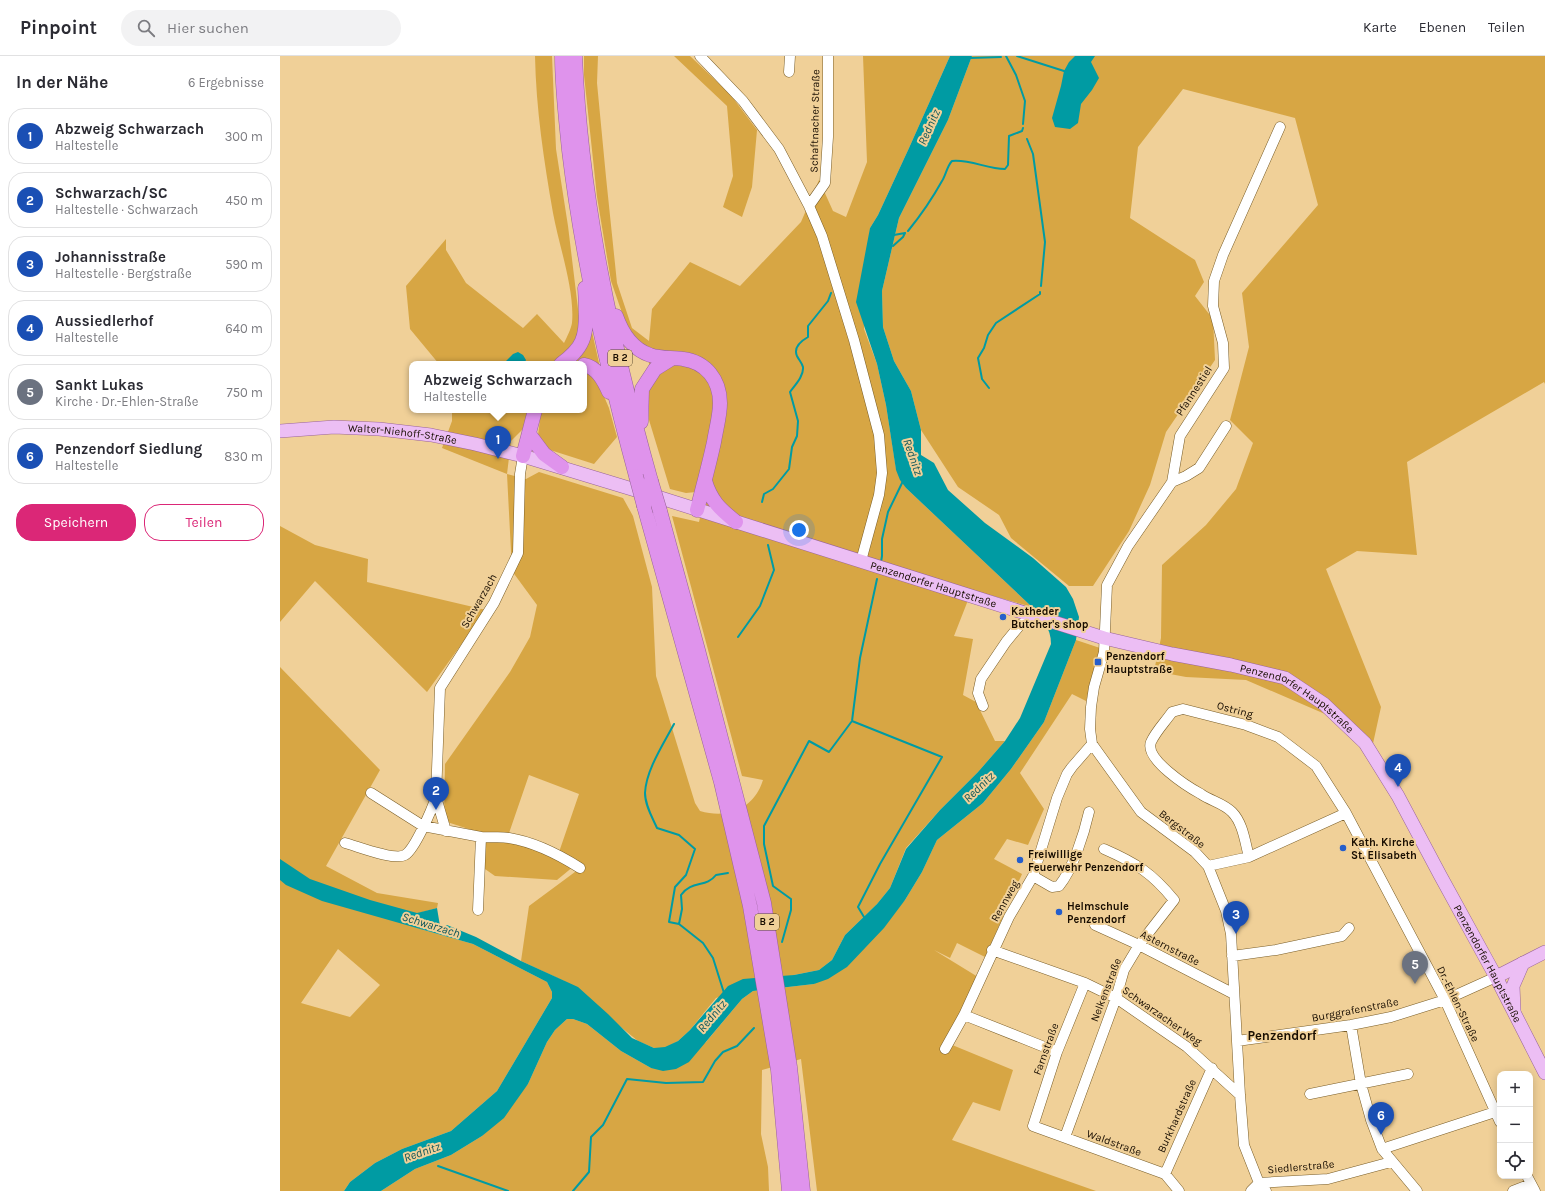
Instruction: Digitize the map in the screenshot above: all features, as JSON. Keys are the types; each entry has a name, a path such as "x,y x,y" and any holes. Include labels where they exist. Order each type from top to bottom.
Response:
{"highway":[{"name":"B 2","path":"562,56 566,119 581,234 594,301 621,420 644,506 764,903 784,1069 803,1191"},
{"name":"B 2","path":"575,56 580,132 587,192 599,263 616,342 643,453 660,511 727,781"},
{"path":"565,361 574,353 582,342 585,331 585,293 581,234"},
{"path":"599,263 620,328 632,345 650,355 682,358 701,364 709,370 719,388 720,403 717,425 697,510"},
{"path":"643,453 640,414 642,389 655,369 670,358"},
{"path":"587,366 597,372 605,383 621,420"},
{"path":"523,456 534,413"},
{"path":"529,434 544,454 562,467"},
{"path":"705,481 711,499 720,509 736,522"},
{"name":"B 2","path":"784,1069 789,1191"}],"main road":[{"name":"Walter-Niehoff-Straße","path":"280,431 334,427 379,429 431,435 523,456 697,510"},
{"name":"Penzendorfer Hauptstraße","path":"697,510 970,594 1039,618 1104,638 1172,654 1231,664 1285,678 1324,704 1365,743 1380,766 1496,977 1545,1073"},
{"path":"1496,977 1545,952"},
{"path":"1514,1013 1513,986 1523,963"}],"street":[{"path":"700,56 743,101 779,149 809,206 822,236 854,340 879,435 882,473 879,495 861,561"},
{"path":"789,72 790,56"},
{"name":"Schaftnacher Straße","path":"809,206 825,184 828,137 828,56"},
{"name":"Pfannestiel","path":"1104,638 1107,585 1128,546 1172,482 1180,436 1224,368 1223,343 1213,306 1214,281 1223,255 1280,127"},
{"path":"1172,482 1199,468 1226,426"},
{"name":"Schwarzach","path":"345,842 393,856 404,855 411,850 431,812 436,797 440,688 494,603 518,553 520,474 523,456"},
{"path":"983,706 978,693 981,679 1020,625 1039,618"},
{"path":"1092,744 1090,729 1091,707 1094,687 1104,652 1104,638"},
{"name":"Ostring","path":"1250,857 1241,825 1231,811 1218,802 1202,795 1178,778 1154,757 1150,750 1151,742 1172,712 1183,710 1228,720 1278,737 1316,766 1346,813"},
{"name":"Bergstraße","path":"1092,744 1141,812 1195,852 1208,866 1226,911 1231,934 1244,1145 1263,1187"},
{"name":"Rennweg","path":"945,1049 964,1015 1008,917 1033,876 1057,798 1067,774 1092,744"},
{"path":"371,793 423,826 481,837 508,838 532,844 563,856 580,868"},
{"path":"436,797 446,831"},
{"path":"1033,876 1052,887 1059,886 1063,881 1079,847 1089,812"},
{"path":"1208,866 1250,857 1346,813"},
{"name":"Dr.-Ehlen-Straße","path":"1346,813 1444,1000 1497,1116"},
{"path":"478,910 481,837"},
{"name":"Nelkenstraße","path":"1064,1137 1116,998 1124,970 1139,945 1174,900 1159,882 1144,870 1128,860 1104,849"},
{"name":"Asternstraße","path":"1095,925 1139,945 1234,994"},
{"path":"1232,956 1276,950 1342,936 1348,928"},
{"name":"Schwarzacher Weg","path":"992,950 1085,983 1116,998 1188,1047 1240,1095"},
{"name":"Burggrafenstraße","path":"1237,1042 1351,1025 1390,1017 1444,1000 1496,977"},
{"name":"Farnstraße","path":"1034,1126 1057,1052 1085,983"},
{"path":"964,1015 1057,1052"},
{"path":"1351,1025 1361,1084 1371,1120 1382,1149 1391,1162 1417,1191"},
{"name":"Burkhardstraße","path":"1165,1174 1212,1068"},
{"path":"1310,1094 1408,1074"},
{"path":"1382,1149 1495,1112"},
{"name":"Waldstraße","path":"1034,1126 1165,1174"},
{"name":"Siedlerstraße","path":"1263,1187 1328,1179 1391,1162"},
{"path":"1165,1174 1179,1191"},
{"path":"1513,1191 1531,1184"},
{"path":"1251,1191 1263,1187"}],"shaded area":[{"path":"535,56 552,56 556,149 568,226 579,317 590,323 601,372 597,380 609,408 617,437 594,464 547,449 538,435 541,413 587,413 587,361 437,361 410,329 406,286 446,239 446,250 466,283 523,328 537,314 564,343 572,323 571,297 553,213 541,135"},
{"path":"584,56 598,56 597,83 617,283 632,328 649,341 652,309 690,262 740,286 801,222 819,180 833,211 846,217 867,162 863,56 950,56 878,215 870,228 864,329 877,364 886,405 896,469 906,488 1032,607 972,590 954,636 973,639 963,695 976,702 995,741 1005,741 978,772 940,810 906,848 890,888 877,904 845,935 832,960 819,970 794,975 716,998 690,1030 678,1041 665,1048 654,1048 638,1041 564,981 521,961 529,906 579,869 558,855 579,794 529,775 508,836 481,833 444,821 445,764 510,672 530,637 537,605 512,571 507,474 526,479 539,472 623,498 633,516 652,587 656,676 695,803 700,811 720,814 739,809 746,805 759,790 763,780 742,776 672,516 699,522 706,491 686,493 670,489 649,420 649,348 630,336 611,281 597,197 584,75"},
{"path":"674,56 690,56 730,94 757,130 752,187 742,217 723,207 733,176 727,106"},
{"path":"972,56 1545,56 1545,384 1544,382 1407,462 1417,555 1357,551 1326,569 1381,707 1372,748 1345,720 1325,714 1246,680 1186,677 1154,671 1161,638 1162,565 1206,525 1236,489 1253,443 1230,420 1249,347 1242,293 1318,205 1295,118 1183,89 1138,147 1130,218 1195,260 1204,282 1195,296 1213,319 1215,360 1166,432 1150,485 1129,531 1093,586 1069,586 1011,538 999,515 958,487 921,430 911,391 894,361 883,327 882,291 899,218 948,120"},
{"path":"452,413 539,413 511,441 507,474 442,448 452,421"},
{"path":"280,526 315,545 368,559 367,582 486,610 427,692 315,581 280,622"},
{"path":"1076,640 1100,648 1086,701 1072,694 1020,773 1044,809 1028,845 1007,839 994,859 1022,874 985,957 957,943 950,958 934,950 978,977 945,1042 1013,1070 1000,1111 973,1102 952,1140 1096,1191 817,1191 801,1059 762,1070 761,1134 768,1167 769,1191 381,1191 415,1169 451,1155 482,1136 528,1084 547,1042 555,1030 567,1019 573,1019 587,1024 621,1051 651,1068 706,1042 742,999 753,991 814,984 905,900 922,872 937,840 983,803 1011,769 1044,722"},
{"path":"280,667 380,770 326,866 377,893 438,903 437,908 419,913 424,930 473,944 547,982 552,992 552,998 497,1091 451,1131 402,1149 375,1163 350,1182 344,1191 280,1191","holes":["338,949 380,985 350,1017 301,1003"]},
{"path":"484,841 509,843 528,847 574,866 557,880 495,876 485,869"}],"water":[{"name":"Rednitz","path":"950,56 972,56 948,120 899,218 882,291 883,327 894,361 911,391 921,430 921,455 934,463 948,490 985,523 1033,558 1066,587 1073,599 1079,617 1076,640 1044,722 1011,769 983,803 937,840 922,872 905,900 884,928 847,967 828,979 814,984 753,991 742,999 689,1062 676,1069 663,1071 651,1068 621,1051 587,1024 573,1019 567,1019 555,1030 547,1042 528,1084 504,1118 482,1136 451,1155 415,1169 381,1191 344,1191 350,1182 375,1163 402,1149 451,1131 497,1091 552,998 552,992 547,982 473,944 322,901 286,885 280,880 280,859 310,879 370,900 417,913 437,908 440,926 444,927 447,925 476,937 521,961 578,987 632,1038 654,1048 665,1047 678,1041 690,1030 728,986 743,979 794,975 819,970 832,960 845,935 877,904 890,888 906,849 940,810 978,772 1005,741 1020,718 1051,644 1048,628 1032,607 906,488 900,480 896,470 886,405 877,364 856,302 870,228 878,215"},
{"path":"1075,56 1095,56 1091,62 1099,78 1081,104 1078,123 1070,129 1055,127 1052,118 1064,71 1069,62"},
{"path":"518,352 523,355 526,361 506,361 513,354"}],"waterway":[{"path":"1006,56 1016,75 1025,101 1023,124"},
{"path":"1017,56 1064,71"},
{"path":"970,58 1001,57"},
{"path":"908,231 934,194 952,161 965,161 998,169 1005,169 1008,165 1009,136 1022,131 1023,128"},
{"path":"1027,139 1033,154 1045,242 1041,286"},
{"path":"894,235 905,233"},
{"path":"893,246 903,237 905,233"},
{"path":"989,388 982,379 978,358 984,348 988,335 996,323 1040,294 1040,292"},
{"path":"762,502 764,494 773,489 789,469 792,447 797,436 798,421 790,392 799,380 802,374 803,366 797,356 796,350 800,342 808,337 808,326 828,301 831,293"},
{"path":"881,562 882,539 888,512 903,481"},
{"path":"738,637 760,606 774,570 768,545"},
{"path":"782,942 791,910 791,899 773,886 764,844 764,826 809,741 829,752 852,721 860,658 877,579"},
{"path":"852,721 942,757 880,864 858,907 864,917"},
{"path":"674,724 652,766 646,784 645,797 649,811 657,828 679,835 695,849 686,875 675,887 669,922 679,924 703,943 713,958 724,993"},
{"path":"679,924 682,909 681,895 685,890 708,882 716,875 728,873"},
{"path":"573,1191 589,1172 591,1137 603,1125 627,1079 666,1083 703,1082 715,1061 723,1052 737,1046 754,1028"},
{"path":"438,1166 508,1191"}],"place":[{"name":"Abzweig Schwarzach","path":"498,459"},
{"name":"Katheder Butcher's shop","path":"1003,617"},
{"name":"Penzendorf Hauptstraße","path":"1098,662"},
{"name":"Aussiedlerhof","path":"1398,787"},
{"name":"Schwarzach/SC","path":"436,810"},
{"name":"Kath. Kirche St. Elisabeth","path":"1343,848"},
{"name":"Freiwillige Feuerwehr Penzendorf","path":"1020,860"},
{"name":"Helmschule Penzendorf","path":"1059,912"},
{"name":"Johannisstraße","path":"1236,934"},
{"name":"Sankt Lukas","path":"1415,984"},
{"name":"Penzendorf Siedlung","path":"1381,1135"}],"district":[{"name":"Penzendorf","path":"1282,1035"}]}
